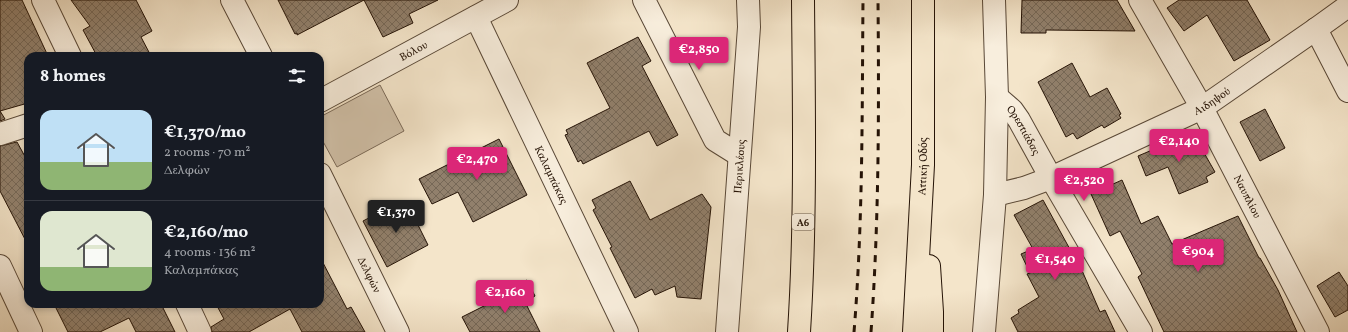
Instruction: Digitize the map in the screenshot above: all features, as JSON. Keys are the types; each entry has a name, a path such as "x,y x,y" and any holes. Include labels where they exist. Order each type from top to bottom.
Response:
{"highway":[{"name":"Α6","path":"799,332 802,285 804,112 803,0"},
{"name":"Αττική Οδός","path":"914,332 923,165 923,0"},
{"path":"923,165 932,332"}],"street":[{"path":"43,0 68,52"},
{"path":"232,0 259,52"},
{"name":"Βόλου","path":"324,99 506,0"},
{"path":"644,0 715,140 739,155"},
{"name":"Περικλέους","path":"727,332 749,27 748,0"},
{"path":"984,332 995,195 998,97 994,0"},
{"name":"Ναυπλίου","path":"1140,0 1202,108 1318,332"},
{"name":"Αιδηψού","path":"995,195 1024,188 1050,178 1202,108 1348,6"},
{"name":"Καλαμπάκας","path":"476,17 627,332"},
{"path":"1316,29 1348,91"},
{"name":"Ορεστιάδας","path":"998,97 1012,110 1019,120 1050,178 1141,332"},
{"path":"0,134 24,125"},
{"name":"Δελφών","path":"324,182 398,332"},
{"path":"0,266 31,332"},
{"path":"188,308 200,332"}],"shaded area":[{"path":"380,85 404,131 337,167 324,143 324,115"}],"building":[{"path":"0,0 22,0 46,52 24,52 24,104 0,111"},
{"path":"71,0 136,0 152,31 141,37 149,52 95,52 83,30 90,26"},
{"path":"278,0 364,0 297,35 297,33 295,34"},
{"path":"364,0 438,0 409,14 413,23 383,37"},
{"path":"1022,0 1117,0 1135,31 1046,30 1046,33 1021,33"},
{"path":"1179,0 1247,0 1270,40 1234,61 1207,15 1184,31 1167,8"},
{"path":"638,37 651,61 642,66 678,135 657,146 649,131 583,164 581,160 578,162 565,135 568,134 566,130 610,108 587,63"},
{"path":"1072,63 1090,97 1107,88 1121,114 1119,115 1121,118 1104,128 1102,125 1077,139 1073,133 1066,137 1038,82"},
{"path":"1265,109 1285,148 1260,161 1240,122"},
{"path":"0,111 5,119 0,121"},
{"path":"1190,134 1198,153 1203,151 1215,172 1206,177 1208,182 1179,194 1168,167 1146,176 1138,156"},
{"path":"499,139 527,195 473,222 458,192 432,204 419,179"},
{"path":"17,142 24,155 24,237 0,191 0,146"},
{"path":"1122,180 1141,224 1158,216 1172,244 1238,216 1259,258 1278,290 1297,332 1164,332 1138,277 1142,274 1120,231 1110,236 1091,194"},
{"path":"630,181 650,220 702,194 711,207 701,299 677,297 675,286 655,295 652,289 635,298 610,248 612,247 593,210 596,208 592,200"},
{"path":"1043,200 1072,253 1074,252 1100,312 1105,310 1115,332 1018,332 1011,318 1019,313 1018,310 1039,297 1027,274 1030,273 1021,254 1033,249 1014,215"},
{"path":"407,203 428,245 387,267 363,221 392,206 394,210"},
{"path":"324,265 347,309 351,307 365,332 302,332 290,309 249,332 212,332 211,327 224,319 218,308 324,308"},
{"path":"1339,272 1348,286 1348,310 1335,317 1317,286"},
{"path":"527,280 535,296 525,302 540,332 470,332 462,317 512,292 510,289"},
{"path":"56,308 163,308 175,332 136,332 129,318 100,332 68,332"}],"railway":[{"path":"854,332 861,208 863,0"},
{"path":"871,332 876,249 878,166 878,0"}]}
